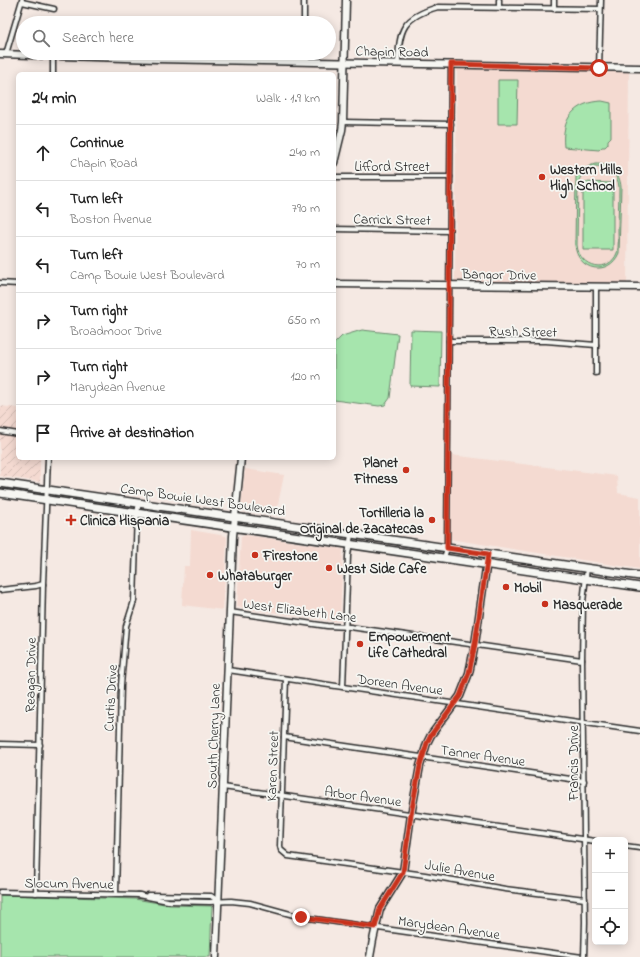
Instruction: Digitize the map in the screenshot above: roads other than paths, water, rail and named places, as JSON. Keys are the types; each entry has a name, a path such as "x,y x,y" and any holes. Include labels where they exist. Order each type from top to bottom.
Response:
{"main road":[{"name":"Camp Bowie West Boulevard","path":"0,483 640,576"},
{"name":"Camp Bowie West Boulevard","path":"0,493 640,587"}],"street":[{"path":"304,0 304,16"},
{"path":"336,154 343,122 346,0"},
{"path":"499,0 499,7"},
{"path":"554,0 554,9"},
{"path":"599,68 601,0"},
{"path":"17,16 22,1 54,9"},
{"path":"398,63 398,45 401,32 410,20 429,9 438,7 600,9"},
{"path":"3,54 16,18"},
{"name":"Chapin Road","path":"3,54 16,55"},
{"path":"53,72 54,60"},
{"name":"Chapin Road","path":"221,60 640,68"},
{"path":"444,558 447,548 451,64"},
{"path":"343,122 450,124"},
{"name":"Lifford Street","path":"336,177 450,177"},
{"name":"Carrick Street","path":"336,229 449,231"},
{"path":"0,283 16,284"},
{"name":"Bangor Drive","path":"336,284 640,287"},
{"path":"596,287 596,373"},
{"name":"Rush Street","path":"449,341 546,341 596,345"},
{"path":"0,431 16,434"},
{"name":"Reagan Drive","path":"36,893 43,584 48,460"},
{"name":"South Cherry Lane","path":"216,957 233,527 241,460"},
{"name":"Curtis Drive","path":"116,894 122,685 126,626 134,601 137,513 139,503"},
{"path":"343,687 350,534"},
{"path":"370,957 375,927 380,909 403,872 411,814 422,758 431,735 455,703 467,679 475,644 488,554"},
{"name":"Francis Drive","path":"583,957 585,899 584,723 582,660 583,602 587,568"},
{"path":"0,590 43,584"},
{"name":"West Elizabeth Lane","path":"230,612 327,626 475,644 582,660"},
{"name":"Doreen Avenue","path":"228,670 640,731"},
{"name":"Karen Street","path":"284,854 280,846 286,679"},
{"name":"Tanner Avenue","path":"284,737 584,781"},
{"path":"0,744 40,745"},
{"name":"Arbor Avenue","path":"223,787 592,841"},
{"path":"628,846 640,848"},
{"name":"Julie Avenue","path":"284,854 288,856 403,872 505,889 585,899"},
{"name":"Slocum Avenue","path":"0,892 211,896 218,901"},
{"name":"Marydean Avenue","path":"218,901 250,903 301,917 583,957"}],"place":[{"name":"Western Hills High School","path":"542,177"},
{"name":"Planet Fitness","path":"406,470"},
{"name":"Clinica Hispania","path":"71,520"},
{"name":"Tortilleria la Original de Zacatecas","path":"432,520"},
{"name":"Firestone","path":"255,555"},
{"name":"West Side Cafe","path":"329,568"},
{"name":"Whataburger","path":"210,575"},
{"name":"Mobil","path":"506,587"},
{"name":"Masquerade","path":"545,604"},
{"name":"Empowerment Life Cathedral","path":"360,644"}]}
